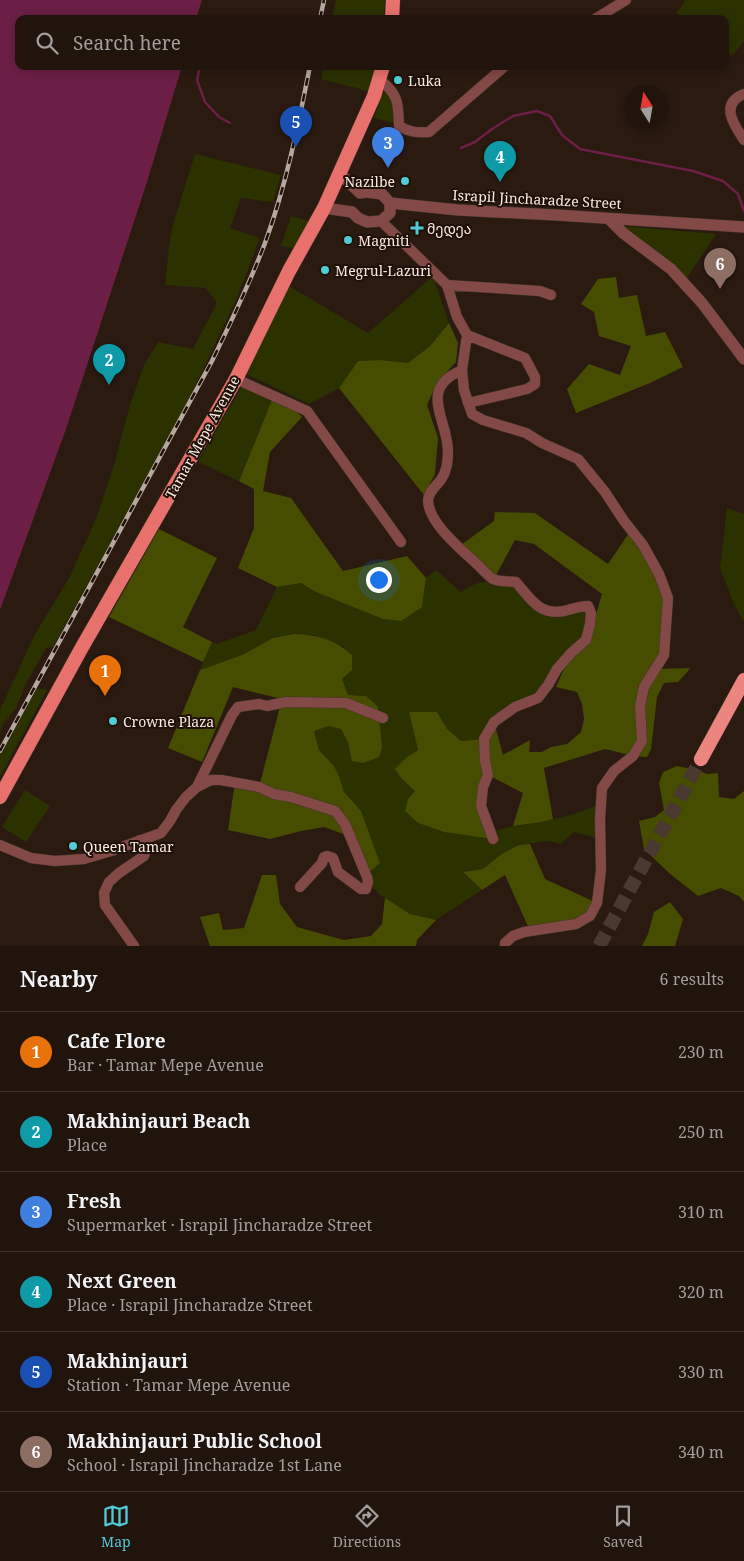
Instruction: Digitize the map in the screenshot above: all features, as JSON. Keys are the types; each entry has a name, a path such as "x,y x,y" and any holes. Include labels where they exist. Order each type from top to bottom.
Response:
{"highway":[{"path":"701,759 744,680"}],"main road":[{"path":"392,15 393,0"},
{"name":"Tamar Mepe Avenue","path":"0,797 81,650 236,379 289,271 324,208 374,96 381,72"}],"street":[{"path":"602,15 626,0"},
{"path":"381,72 386,84 396,97 399,126 416,133 429,132 500,70"},
{"path":"744,94 738,96 732,102 730,113 733,123 744,140"},
{"path":"340,174 360,194 352,201 352,212"},
{"name":"Israpil Jincharadze Street","path":"360,194 366,192 382,194 390,203 458,210 556,214 744,227"},
{"path":"324,208 352,212 358,218 367,222 382,221 390,213 390,203"},
{"path":"609,219 671,269 702,302 744,359"},
{"path":"382,221 447,284 457,317 468,335 525,358 535,377 534,384 527,389 468,403"},
{"path":"447,284 540,291 551,295"},
{"path":"468,335 462,370 464,390 472,414 483,420 526,433 542,443 578,459 605,492 643,545 659,574 668,598 664,655 644,687 640,706 642,741 633,756 614,771 602,788 600,819 601,870 598,903 590,916 576,924 524,932 513,936 505,943 505,946"},
{"path":"462,370 444,380 438,389 438,404 448,441 448,463 442,478 429,495 428,501 438,524 458,547 494,579 516,582 538,607 551,611 563,611 588,606 591,613 586,640 557,669 538,698 515,707 494,722 484,739 485,761 488,774 483,787 481,806 493,839"},
{"path":"236,379 307,411 401,542"},
{"path":"0,845 27,857 55,862 84,859 161,832 176,810 197,787 232,715 238,707 259,704 267,706 286,702 346,703 383,718"},
{"path":"197,787 211,780 221,780 259,787 274,794 291,797 335,812 345,824 367,877 366,889 361,889 338,872 333,858 328,856 324,857 322,863 300,887"},
{"path":"134,946 105,906 104,893 109,882 144,856 146,851 140,840"}],"green space":[{"path":"336,0 385,0 384,15 333,15"},
{"path":"684,0 744,0 744,41 732,56 729,53 729,15 679,15 676,13 685,2"},
{"path":"323,70 374,70 368,91 321,79"},
{"path":"383,92 393,96 394,123 374,118"},
{"path":"195,154 281,175 273,202 241,198 230,228 260,238 237,298 191,395 53,647 46,648 26,684 16,708 3,724 0,732 0,710 34,636 69,578 96,519 144,365 158,342 193,349 217,303 206,288 165,285 174,221"},
{"path":"291,216 309,221 294,248 281,246"},
{"path":"623,226 716,234 687,278"},
{"path":"433,276 449,323 430,346 408,363 380,360 358,361 339,388 309,404 246,374 289,286 368,333"},
{"path":"616,277 619,298 637,295 646,336 665,332 683,367 650,383 576,413 567,389 589,364 620,375 631,346 599,336 594,312 581,304 598,279"},
{"path":"449,323 458,343 456,362 437,383 427,405 438,438 435,474 424,495 339,388 358,361 380,360 408,363 430,346"},
{"path":"242,386 272,400 239,481 198,462"},
{"path":"272,400 297,412 302,417 270,452 263,491 291,498 343,571 407,556 426,578 422,607 401,621 383,619 316,592 301,583 277,587 238,568 254,528 254,489 239,481"},
{"path":"727,508 744,514 743,621 720,568"},
{"path":"495,512 535,513 608,564 631,530 664,585 664,655 656,669 690,668 678,682 664,683 657,697 651,749 647,757 633,756 605,749 544,768 553,819 513,826 523,793 488,775 481,806 493,839 444,832 418,823 405,811 408,799 415,791 402,779 395,769 407,757 418,750 409,712 437,712 447,729 461,741 484,739 494,722 503,755 530,740 529,752 542,752 551,747 567,744 581,732 584,719 582,704 577,692 556,687 571,653 596,615 602,594 534,544 515,540 494,579 458,547 494,521"},
{"path":"159,529 217,558 183,627 212,642 203,662 109,617"},
{"path":"436,570 461,592 480,583 494,581 516,582 538,607 588,606 586,640 538,698 515,707 484,739 461,741 447,729 437,712 409,712 418,750 407,757 402,779 416,791 405,811 418,823 444,832 491,832 574,814 601,804 601,839 574,832 561,844 548,841 519,845 503,853 483,869 463,872 482,890 436,920 412,914 397,907 373,888 367,877 372,874 371,871 380,863 361,811 344,792 334,766 319,750 314,731 329,726 341,729 348,742 353,761 366,696 348,695 342,679 351,654 341,645 314,635 273,638 242,655 200,670 212,642 217,644 256,630 277,587 301,583 317,592 383,619 401,621 424,597 426,578"},
{"path":"295,634 311,635 325,639 339,645 352,655 352,670 342,679 348,695 366,696 378,707 382,748 379,757 363,763 352,761 348,742 341,729 329,726 314,731 319,750 334,766 344,792 361,811 380,863 371,871 359,860 346,835 324,827 270,839 228,830 235,782 259,787 282,699 233,687 202,762 168,748 200,670 242,655 273,638"},
{"path":"37,688 47,690 0,777 0,756"},
{"path":"677,766 707,774 718,773 719,797 734,799 744,791 744,902 739,896 721,888 698,896 669,873 644,849 639,821 655,817 664,810 659,783 663,772"},
{"path":"25,790 50,806 26,842 2,827"},
{"path":"530,844 545,879 597,903 590,916 530,931 505,875 482,890 463,872 483,869 503,853 519,845"},
{"path":"262,875 276,875 280,904 297,927 344,940 371,936 382,924 385,898 410,914 436,920 417,940 416,946 210,946 200,917 219,913 223,930 244,928"},
{"path":"670,902 683,919 675,946 642,946 648,934 654,912"}],"shaded area":[{"path":"0,0 202,0 197,15 15,15 15,70 181,70 147,182 66,429 0,610"}],"waterway":[{"path":"199,70 197,80 205,102 219,117 230,123"},
{"path":"461,148 475,142 513,116 537,111 550,116 562,135 580,149 693,171 723,181 738,194 744,211"}],"tunnel":[{"path":"599,946 701,759"}],"railway":[{"path":"321,15 324,0"},
{"path":"0,751 212,361 240,302 265,243 279,200 309,70"}],"place":[{"name":"Luka","path":"398,80"},
{"name":"Makhinjauri","path":"296,147"},
{"name":"Fresh","path":"388,168"},
{"name":"Nazilbe","path":"405,181"},
{"name":"Next Green","path":"500,182"},
{"name":"მედეა","path":"417,228"},
{"name":"Magniti","path":"348,240"},
{"name":"Megrul-Lazuri","path":"325,270"},
{"name":"Makhinjauri Public School","path":"720,289"},
{"name":"Makhinjauri Beach","path":"109,385"},
{"name":"Cafe Flore","path":"105,696"},
{"name":"Crowne Plaza","path":"113,721"},
{"name":"Queen Tamar","path":"73,846"}]}
